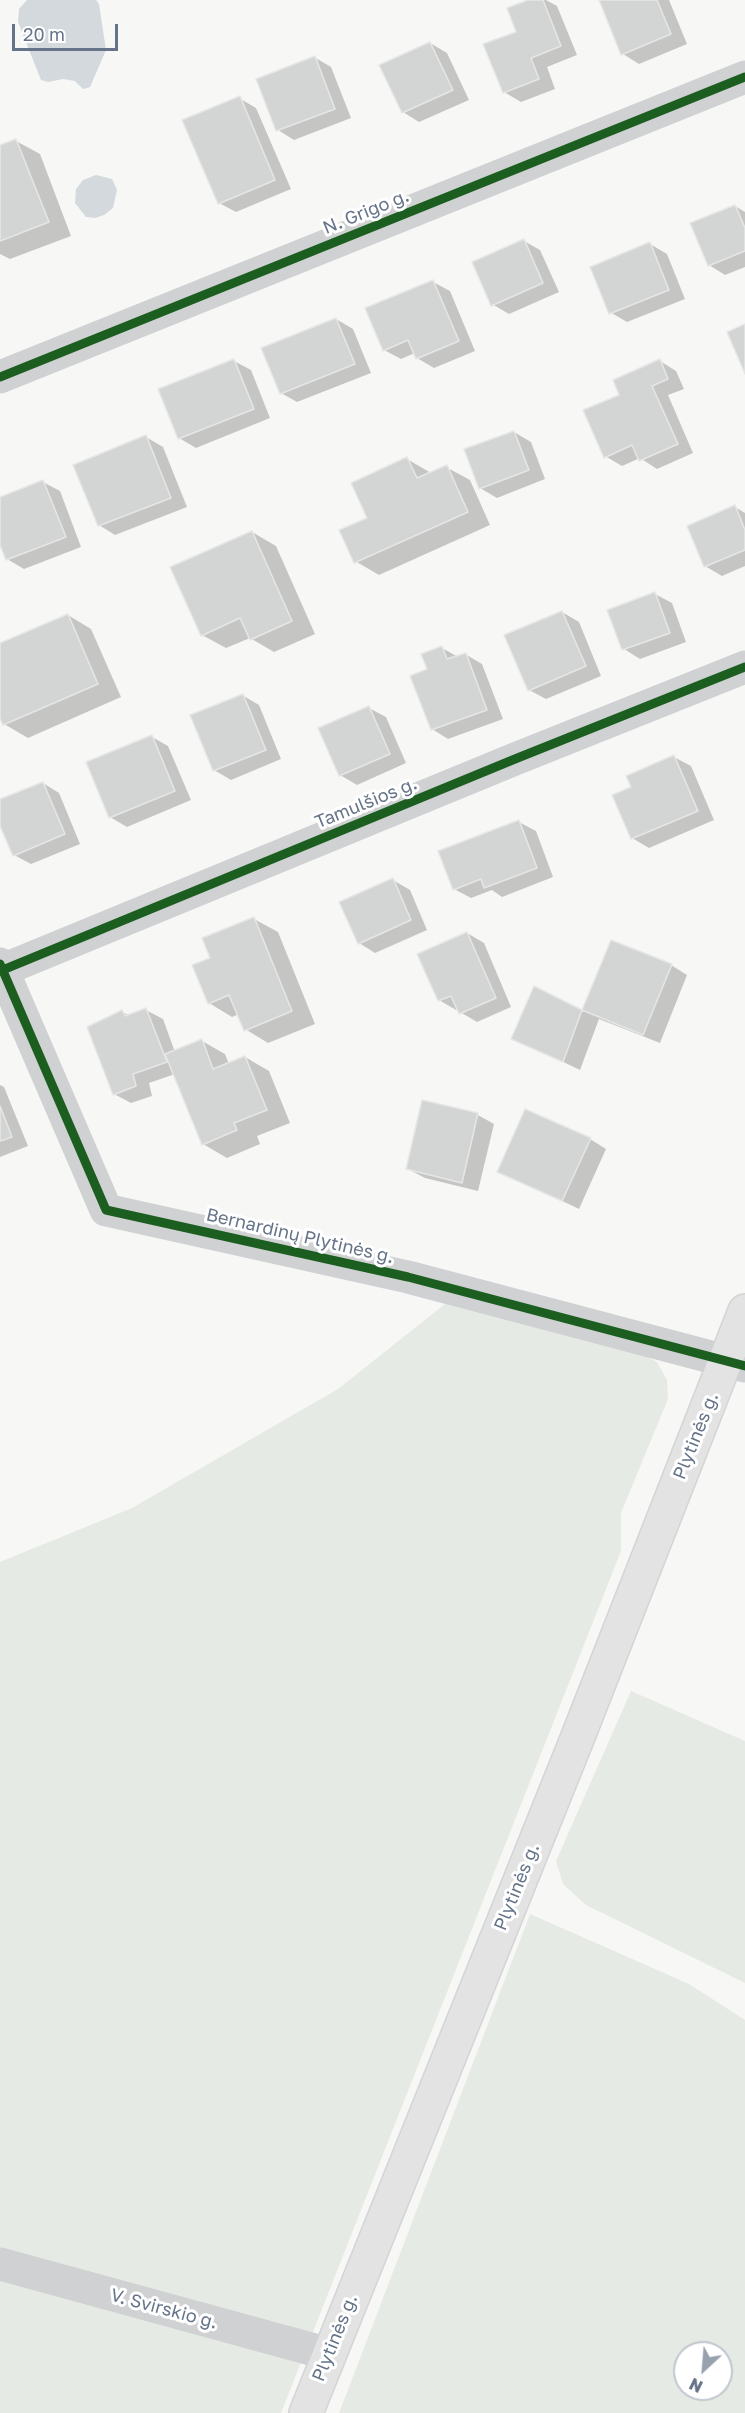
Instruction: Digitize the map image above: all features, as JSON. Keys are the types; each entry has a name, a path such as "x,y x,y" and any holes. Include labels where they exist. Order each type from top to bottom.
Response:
{"main road":[{"name":"Plytinės g.","path":"306,2413 560,1781 735,1363 745,1311"}],"street":[{"name":"N. Grigo g.","path":"0,377 745,77"},
{"name":"Tamulšios g.","path":"1,969 745,667"},
{"name":"Bernardinų Plytinės g.","path":"1,969 106,1209 408,1277 735,1363"},
{"name":"V. Svirskio g.","path":"0,2264 329,2354"}],"shaded area":[{"path":"27,0 96,0 99,4 106,50 90,87 83,89 75,81 63,79 48,82 41,80 18,22 19,9"},
{"path":"96,175 112,179 117,190 113,208 95,218 86,217 75,203 76,189 83,180"},
{"path":"445,1304 641,1353 657,1362 667,1380 668,1399 621,1513 621,1551 281,2413 0,2413 0,1562 132,1508 338,1389"},
{"path":"631,1691 745,1741 745,1983 586,1905 563,1884 556,1861"},
{"path":"530,1914 689,1984 745,2020 745,2413 339,2413"}],"building":[{"path":"528,0 543,0 561,46 531,58 539,79 503,93 483,44 516,32 507,8"},
{"path":"599,0 657,0 671,34 621,55"},
{"path":"430,42 453,90 402,113 379,65"},
{"path":"315,56 335,109 276,131 256,79"},
{"path":"240,96 275,180 218,204 182,120"},
{"path":"16,139 49,222 0,241 0,145"},
{"path":"735,205 745,228 745,251 708,266 690,223"},
{"path":"524,239 543,283 491,306 472,262"},
{"path":"650,242 669,290 609,314 590,267"},
{"path":"433,280 459,341 416,359 408,340 383,351 365,308"},
{"path":"336,318 355,364 280,394 261,348"},
{"path":"745,324 745,374 727,332"},
{"path":"234,359 254,409 178,439 158,389"},
{"path":"660,359 668,379 652,386 678,444 639,461 632,445 604,458 583,410 619,395 613,380"},
{"path":"514,431 529,470 479,489 464,449"},
{"path":"146,435 171,498 98,526 73,465"},
{"path":"407,457 417,478 447,465 468,512 354,563 339,530 367,518 351,483"},
{"path":"43,480 66,537 6,560 0,545 0,497"},
{"path":"735,505 745,530 745,550 704,567 687,526"},
{"path":"252,531 292,621 250,640 240,618 201,636 170,567"},
{"path":"655,592 670,633 622,650 607,610"},
{"path":"562,611 586,666 528,691 504,635"},
{"path":"68,614 98,684 3,725 0,718 0,643"},
{"path":"442,646 447,659 466,653 487,710 431,730 410,676 427,669 421,654"},
{"path":"243,694 266,750 213,771 190,715"},
{"path":"369,706 390,754 339,776 318,728"},
{"path":"152,735 175,791 109,818 86,762"},
{"path":"674,755 698,811 631,839 612,795 631,787 626,776"},
{"path":"43,782 65,834 13,856 0,826 0,799"},
{"path":"519,820 537,868 484,888 481,879 453,890 438,851"},
{"path":"393,878 411,920 358,944 339,902"},
{"path":"254,917 292,1011 244,1031 229,995 208,1004 192,965 210,958 202,938"},
{"path":"467,932 496,998 459,1014 451,996 438,1001 417,954"},
{"path":"611,940 672,964 643,1035 582,1010"},
{"path":"534,986 582,1010 563,1062 511,1039"},
{"path":"146,1008 167,1062 133,1074 136,1086 113,1095 87,1027 122,1010 125,1016"},
{"path":"202,1039 213,1069 245,1056 267,1110 234,1123 237,1130 202,1145 165,1054"},
{"path":"422,1100 478,1113 462,1183 406,1169"},
{"path":"0,1106 12,1137 0,1141"},
{"path":"525,1109 591,1138 562,1201 497,1172"}],"cycle path":[{"path":"0,377 745,77"},
{"path":"0,971 745,667"},
{"path":"0,964 106,1210 408,1277 745,1366"}]}
